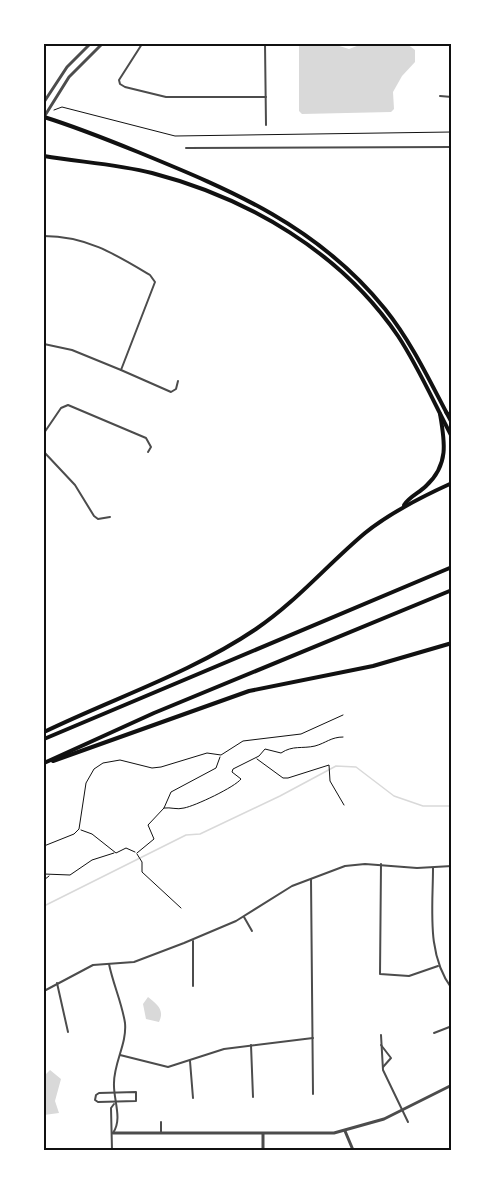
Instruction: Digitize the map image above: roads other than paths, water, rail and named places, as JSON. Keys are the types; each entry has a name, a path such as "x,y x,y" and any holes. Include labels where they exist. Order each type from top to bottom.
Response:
{"main road":[{"path":"44,117 106,137 214,182 264,207 307,236 353,276 385,309 416,354 452,421"},
{"path":"44,156 126,168 166,178 228,200 280,226 337,269 383,316 411,357 452,437"},
{"path":"44,732 209,657 236,642 275,615 366,532 402,507 436,475 443,462 445,444 440,414"},
{"path":"402,507 452,483"},
{"path":"44,739 452,567"},
{"path":"44,764 154,713 452,590"},
{"path":"44,764 249,691 373,666 452,642"}],"street":[{"path":"44,102 68,68 90,44"},
{"path":"44,117 69,77 102,44"},
{"path":"142,44 119,80 120,84 125,87 163,97 266,97"},
{"path":"265,44 266,125"},
{"path":"440,96 452,97"},
{"path":"186,148 452,147"},
{"path":"44,236 67,237 96,244 154,279 121,370"},
{"path":"44,344 72,350 171,392 176,388 178,381"},
{"path":"44,433 61,408 68,405 146,438 151,447 148,452"},
{"path":"44,452 75,485 94,516 98,519 110,517"},
{"path":"381,864 380,974 408,976 438,966"},
{"path":"44,991 93,965 134,962 193,940 244,916 285,889 350,865 381,864 433,868 452,866"},
{"path":"433,868 434,949 438,966 452,988"},
{"path":"311,879 313,1094"},
{"path":"244,916 252,931"},
{"path":"193,940 193,986"},
{"path":"109,964 125,1025 114,1078 114,1103 111,1108 112,1150"},
{"path":"57,983 68,1032"},
{"path":"434,1033 452,1026"},
{"path":"381,1035 382,1067 408,1122"},
{"path":"120,1055 168,1067 224,1049 313,1038"},
{"path":"251,1045 253,1097"},
{"path":"381,1045 391,1058 382,1067"},
{"path":"190,1061 193,1098"},
{"path":"113,1133 318,1135 345,1131 402,1111 452,1085"},
{"path":"136,1092 138,1097 136,1101 114,1103 95,1100 99,1093 114,1093 136,1092"},
{"path":"113,1133 117,1128 117,1108 114,1103"},
{"path":"161,1122 161,1133"},
{"path":"345,1131 352,1150"},
{"path":"263,1134 263,1150"}],"waterway":[{"path":"44,906 186,835 200,834 280,796 336,766 356,767 394,796 423,806 452,806"}]}
